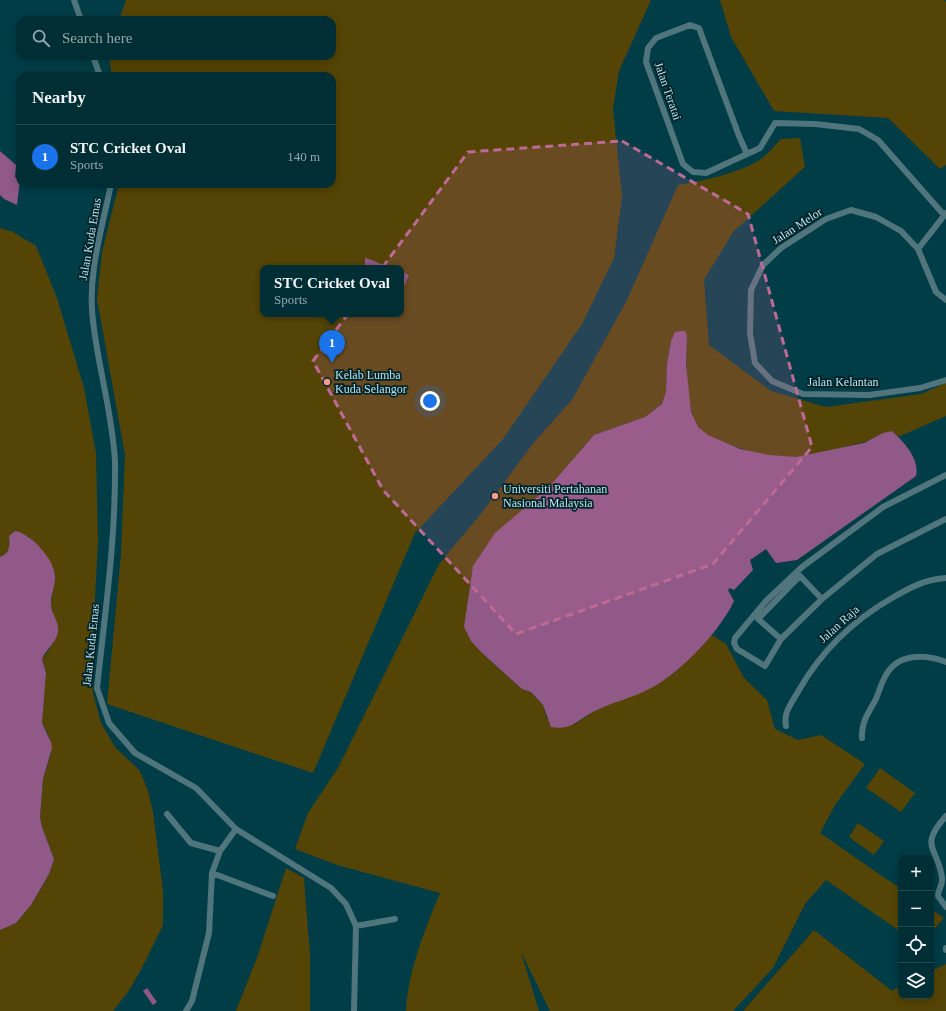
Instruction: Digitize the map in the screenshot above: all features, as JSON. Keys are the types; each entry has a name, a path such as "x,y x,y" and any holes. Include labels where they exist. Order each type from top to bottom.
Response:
{"street":[{"path":"74,0 79,16"},
{"name":"Jalan Teratai","path":"690,25 699,28 747,154 706,173 693,172 682,164 646,62 648,48 656,38 690,25"},
{"path":"94,60 99,72"},
{"path":"747,154 760,148 775,123 815,124 859,130 878,140 945,214 918,249"},
{"name":"Jalan Kuda Emas","path":"110,188 95,259 92,296 93,322 103,377 115,461 112,553 97,688 109,723 135,753 196,788 236,829 331,888 346,904 356,926 354,1011"},
{"name":"Jalan Melor","path":"750,333 751,290 763,266 781,248 826,219 851,210 876,217 901,231 918,249 936,292 946,300"},
{"name":"Jalan Kelantan","path":"750,333 755,363 772,381 803,394 869,395 920,388 946,380"},
{"path":"946,475 883,507 814,557 766,601 741,630 735,638 734,643 737,649 765,666 781,639 822,599 877,554 946,519"},
{"path":"781,639 758,619 800,576 822,599"},
{"name":"Jalan Raja","path":"786,726 784,716 806,676 820,657 839,636 871,610 907,589 926,581 946,578"},
{"path":"862,738 861,731 864,720 876,699 886,674 894,665 902,659 911,657 930,657 946,662"},
{"path":"167,814 191,843 220,851"},
{"path":"946,816 935,829 931,839 932,850 942,878 938,896 946,906"},
{"path":"186,1011 192,1002 209,933 212,873 220,851 236,829"},
{"path":"212,873 273,896"},
{"path":"356,926 395,919"}],"highlighted area":[{"path":"622,141 748,214 812,447 713,564 516,634 383,490 313,361 468,152"}],"shaded area":[{"name":"Kelab Lumba Kuda Selangor","path":"126,0 651,0 619,71 613,109 622,196 614,258 582,324 503,439 415,533 313,773 107,704 121,554 125,455 97,299 102,252 118,188 336,188 336,72 111,72 110,60 336,60 336,16 120,16"},
{"path":"720,0 944,0 946,2 946,165 940,169 888,118 774,111 731,37"},
{"path":"800,138 805,167 733,232 704,280 709,345 771,391 826,407 921,394 946,383 946,416 898,437 892,431 861,443 812,455 777,457 749,451 711,437 699,428 693,416 688,394 687,336 671,341 667,364 666,392 662,404 645,417 594,435 549,487 530,505 482,653 522,689 531,692 543,705 547,719 575,724 594,711 673,674 712,635 726,644 744,678 767,700 775,729 798,740 821,735 865,764 835,805 820,833 898,887 898,930 826,880 805,904 773,968 733,1011 550,1011 521,952 539,1011 406,1011 407,996 418,950 440,893 337,865 295,849 308,813 338,768 439,564 480,515 535,441 572,400 627,300 678,185 709,179 752,164 761,159 781,139"},
{"path":"0,151 16,165 16,188 19,188 17,205 4,199 0,195"},
{"path":"0,228 13,232 36,246 57,298 84,388 96,453 98,541 91,673 93,693 101,723 115,747 140,771 148,791 153,812 163,891 163,925 142,968 128,992 113,1011 0,1011 0,930 16,923 31,905 49,874 54,859 42,827 40,817 43,779 51,753 49,736 42,723 46,673 42,659 50,648 51,603 55,577 54,571 42,550 29,537 15,531 9,539 10,547 6,554 0,557"},
{"path":"366,258 384,265 365,265"},
{"path":"404,272 409,275 404,287"},
{"path":"685,331 687,336 686,364 691,412 698,427 708,435 740,449 769,455 796,457 864,443 883,433 892,431 910,451 916,463 916,476 797,560 776,563 766,549 750,560 753,570 734,590 730,588 728,590 734,601 718,627 695,653 669,676 656,685 643,692 601,708 570,726 558,728 551,727 543,705 531,692 522,689 482,653 471,641 464,627 473,566 495,533 549,487 594,435 645,417 662,404 666,392 667,364 671,341 675,332"},
{"path":"15,531 29,537 42,549 52,564 55,578 51,606 58,625 58,632 42,659 46,673 42,723 51,742 52,748 43,779 40,817 42,827 54,859 49,874 31,905 16,923 0,930 0,557 8,551 9,536"},
{"path":"880,768 915,793 901,812 866,788"},
{"path":"858,823 884,841 874,855 849,837"},
{"path":"286,868 304,878 310,955 310,1011 236,1011 258,955"},
{"path":"934,911 944,918 934,930"},
{"path":"814,930 892,991 898,988 898,999 934,999 934,970 946,964 946,1011 743,1011"},
{"path":"147,988 157,1002 153,1005 143,991"}],"place":[{"name":"STC Cricket Oval","path":"332,363"},
{"name":"Kelab Lumba Kuda Selangor","path":"327,382"},
{"name":"Universiti Pertahanan Nasional Malaysia","path":"495,496"}]}
